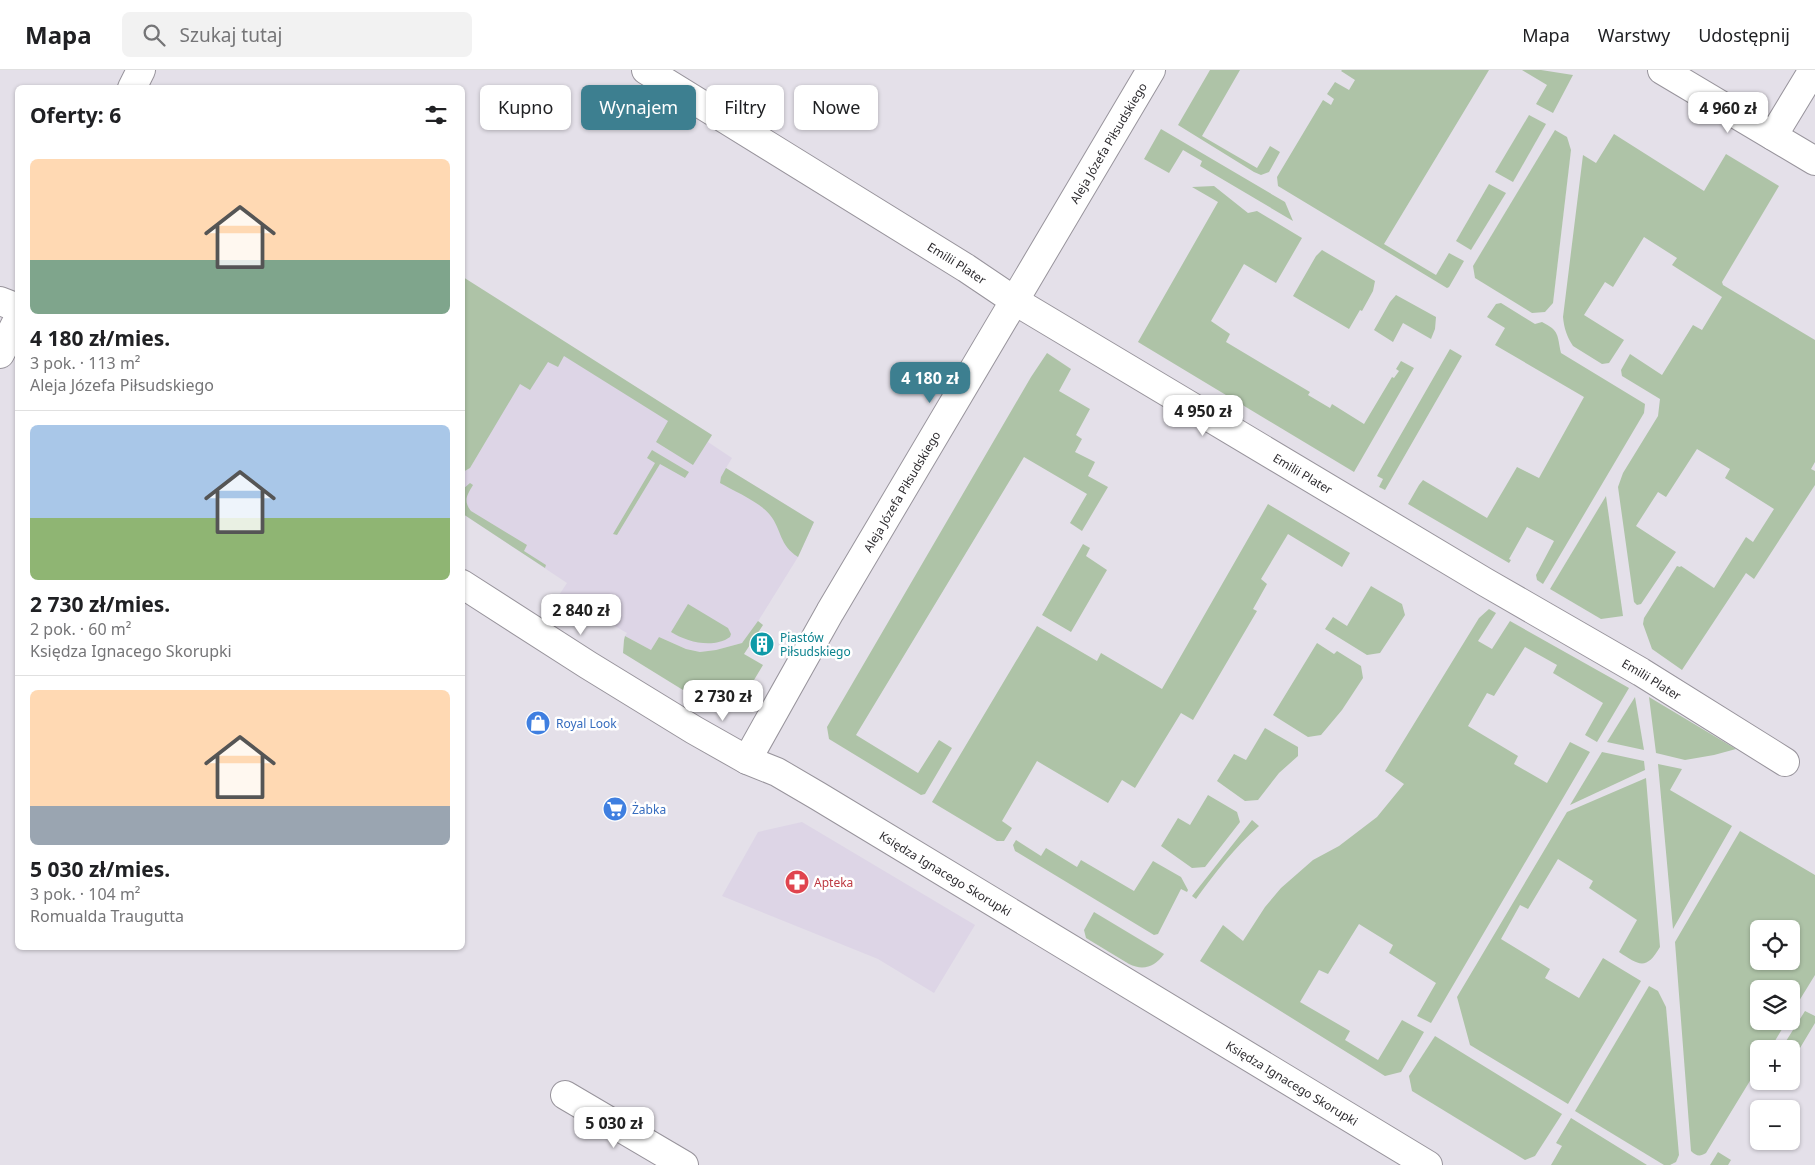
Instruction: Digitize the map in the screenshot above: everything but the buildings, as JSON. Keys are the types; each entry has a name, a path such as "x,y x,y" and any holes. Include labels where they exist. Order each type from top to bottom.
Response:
{"street":[{"path":"134,85 141,70"},
{"name":"Emilii Plater","path":"646,70 966,268 1015,301 1485,582 1641,672 1785,762"},
{"name":"Aleja Józefa Piłsudskiego","path":"747,760 830,612 1152,70"},
{"path":"1662,70 1815,161"},
{"path":"1773,136 1812,70"},
{"path":"0,301 15,307"},
{"path":"0,354 15,325"},
{"name":"Księdza Ignacego Skorupki","path":"465,586 686,726 747,760 777,772 811,792 1428,1165"},
{"path":"565,1095 684,1165"}],"shaded area":[{"path":"551,334 712,435 708,442 732,458 726,468 814,522 798,557 752,631 742,643 700,652 686,649 659,637 651,650 625,636 627,633 600,617 597,618 559,595 567,583 465,515 465,471 470,468 489,436 488,426"},
{"path":"802,822 975,925 934,993 878,959 722,896 758,832"}],"green space":[{"path":"1210,70 1240,70 1202,136 1257,168 1270,146 1280,152 1269,172 1261,175 1254,172 1178,125"},
{"path":"1342,70 1489,70 1384,244 1436,275 1449,253 1464,261 1447,288 1278,186 1277,177 1323,100 1331,105 1334,99 1327,94 1335,82 1349,90 1355,80"},
{"path":"1522,70 1541,70 1573,75 1553,113 1536,104 1547,85"},
{"path":"1529,115 1546,124 1513,182 1495,172"},
{"path":"1161,129 1285,202 1293,221 1200,166 1202,161 1183,150 1169,173 1144,159"},
{"path":"1555,130 1567,137 1571,150 1553,303 1545,312 1532,313 1475,278 1473,266"},
{"path":"1614,134 1704,191 1726,154 1779,186 1722,282 1723,285 1815,340 1815,462 1811,469 1815,471 1815,485 1754,579 1746,573 1682,670 1652,649 1643,624 1644,618 1677,566 1681,566 1714,588 1746,537 1753,542 1774,509 1725,478 1730,469 1697,449 1666,497 1658,492 1636,526 1676,552 1641,604 1637,605 1634,602 1618,487 1623,473 1658,416 1660,399 1622,376 1621,370 1630,354 1662,375 1693,325 1702,330 1722,297 1672,265 1677,258 1644,237 1613,287 1605,282 1584,315 1624,340 1609,363 1602,364 1573,346 1566,332 1563,317 1583,155 1596,163"},
{"path":"1489,184 1506,193 1471,250 1456,241"},
{"path":"1214,186 1248,213 1257,211 1302,238 1276,283 1244,264 1211,321 1230,334 1226,342 1310,392 1308,395 1330,408 1332,404 1364,424 1392,377 1394,378 1399,371 1396,369 1401,361 1414,368 1354,472 1138,342 1218,202 1192,187"},
{"path":"1322,250 1375,281 1373,291 1349,329 1293,296 1316,256"},
{"path":"465,278 712,435 693,465 656,442 668,421 564,356 558,367 548,362 530,390 520,384 470,468 465,471"},
{"path":"1396,295 1436,317 1435,329 1431,339 1403,323 1393,342 1374,330"},
{"path":"1501,303 1535,324 1542,322 1548,325 1557,334 1561,353 1645,404 1644,413 1543,584 1537,580 1536,575 1554,541 1527,527 1509,559 1511,560 1509,563 1408,504 1423,480 1487,518 1517,467 1539,478 1584,397 1495,345 1505,328 1487,317 1496,304"},
{"path":"1450,349 1462,356 1385,490 1379,487 1383,479 1377,476"},
{"path":"1047,353 1071,369 1059,391 1090,409 1076,435 1082,439 1075,452 1095,462 1088,476 1108,487 1082,531 1070,523 1087,494 1024,457 856,735 918,773 939,740 952,748 925,794 921,795 829,739 827,727 1031,377"},
{"path":"652,450 689,472 685,478 660,464 617,535 613,534 655,463 647,458"},
{"path":"726,468 814,522 798,557 787,547 774,521 766,510 720,483"},
{"path":"470,483 473,485 467,501 471,511 527,545 524,551 546,565 545,568 465,515 465,487"},
{"path":"1606,496 1623,616 1601,619 1550,589"},
{"path":"1268,504 1350,553 1342,567 1288,534 1261,579 1267,584 1253,609 1257,611 1193,720 1181,713 1135,788 1122,780 1108,803 1037,761 1002,821 1012,828 1004,841 997,841 932,802 1037,626 1097,661 1101,653 1162,689"},
{"path":"1083,544 1090,548 1086,556 1107,570 1071,632 1042,615"},
{"path":"1371,586 1402,604 1405,615 1380,653 1367,655 1325,629 1333,617 1347,626"},
{"path":"688,604 728,628 731,634 730,637 716,643 700,643 685,639 671,632"},
{"path":"1489,609 1496,613 1478,641 1492,649 1510,621 1629,688 1597,742 1585,735 1603,703 1553,673 1557,665 1525,647 1494,696 1487,693 1468,726 1518,756 1514,764 1547,783 1570,742 1590,752 1431,1023 1417,1016 1436,983 1389,953 1393,945 1359,924 1328,974 1319,970 1300,1002 1350,1031 1345,1040 1378,1060 1402,1020 1424,1032 1401,1072 1385,1076 1200,961 1223,925 1243,941 1265,907 1281,888 1313,860 1339,846 1377,817 1404,784 1385,771 1479,618"},
{"path":"758,621 763,625 744,654 763,665 751,685 704,703 623,653 625,636 651,650 659,637 686,649 700,652 716,650 742,643"},
{"path":"1317,643 1334,654 1337,651 1361,666 1363,678 1342,710 1321,735 1308,737 1273,715"},
{"path":"1635,697 1644,750 1607,742"},
{"path":"1649,697 1736,749 1685,760 1656,753"},
{"path":"1265,728 1298,747 1298,756 1279,773 1258,800 1245,801 1217,781 1234,754 1246,760"},
{"path":"1602,752 1644,761 1645,770 1570,805"},
{"path":"1658,764 1682,769 1670,790 1732,826 1673,929"},
{"path":"1646,778 1660,947 1655,955 1646,963 1642,963 1632,960 1619,952 1637,920 1589,888 1593,881 1558,859 1528,909 1520,905 1501,939 1550,969 1545,978 1579,998 1603,958 1641,981 1568,1104 1470,1045 1457,997 1567,812"},
{"path":"1208,795 1237,812 1240,822 1205,867 1192,868 1161,846 1178,818 1190,825"},
{"path":"1252,820 1259,826 1233,852 1196,899 1192,896"},
{"path":"1740,831 1815,875 1815,975 1800,999 1800,980 1750,980 1750,1030 1782,1030 1775,1040 1750,1040 1750,1081 1706,1153 1696,1155 1691,1151 1675,942"},
{"path":"1016,840 1041,856 1046,848 1077,867 1081,860 1134,891 1153,861 1181,877 1188,890 1187,892 1181,889 1158,934 1154,935 1015,851 1013,845"},
{"path":"1094,912 1164,954 1153,965 1139,967 1129,964 1086,938 1084,930"},
{"path":"1649,986 1658,991 1666,1007 1679,1155 1676,1162 1670,1165 1664,1165 1575,1111"},
{"path":"1805,1011 1815,1016 1815,1023 1800,1048 1800,1040 1787,1040 1793,1030 1800,1030 1800,1019"},
{"path":"1435,1036 1562,1114 1535,1156 1525,1160 1412,1091 1409,1076"},
{"path":"1571,1118 1647,1165 1551,1165 1562,1146 1556,1143"},
{"path":"1718,1152 1731,1160 1728,1165 1710,1165"}],"place":[{"name":"Piastów Piłsudskiego","path":"762,644"},
{"name":"Royal Look","path":"538,723"},
{"name":"Żabka","path":"615,809"},
{"name":"Apteka","path":"797,882"}]}
